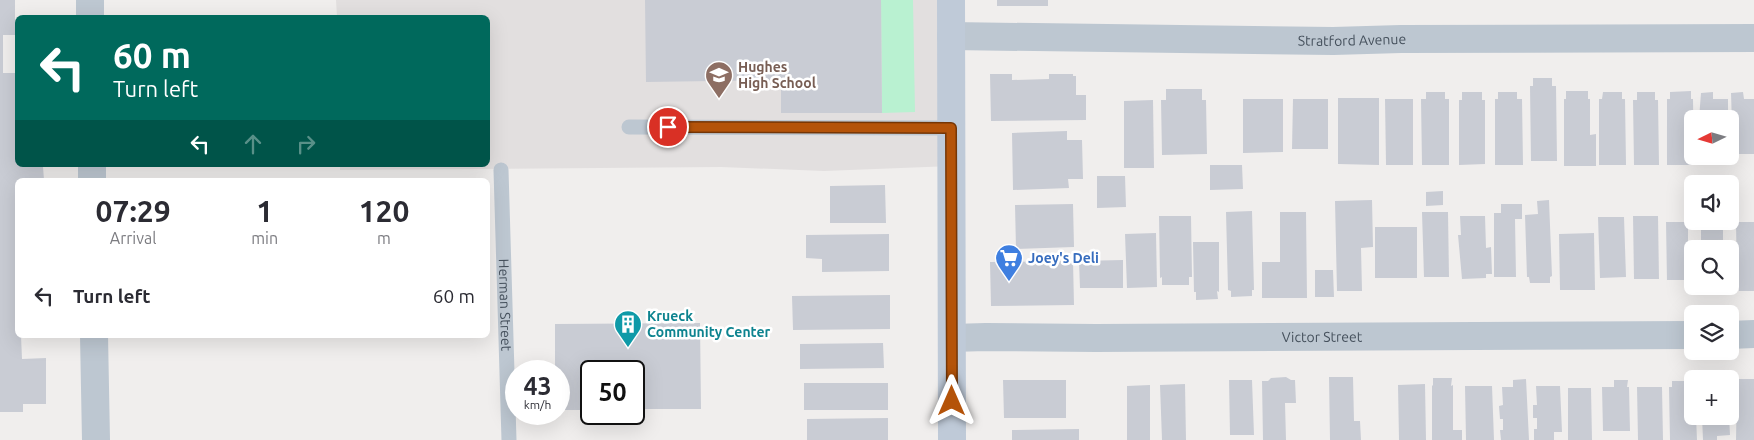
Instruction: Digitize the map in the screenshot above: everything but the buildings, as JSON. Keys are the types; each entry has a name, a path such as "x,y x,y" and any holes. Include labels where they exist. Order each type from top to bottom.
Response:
{"main road":[{"path":"951,0 952,440"}],"street":[{"path":"90,0 90,15"},
{"name":"Stratford Avenue","path":"952,36 1333,41 1401,39 1754,38"},
{"path":"1739,334 1754,334"},
{"name":"Victor Street","path":"952,338 1684,335"},
{"path":"94,338 96,440"}],"lane":[{"path":"629,127 951,128"},
{"name":"Herman Street","path":"501,170 509,440"}],"shaded area":[{"name":"Hughes High School","path":"336,0 951,0 952,166 824,171 721,167 340,170 340,167 490,167 490,15 337,15"}],"green space":[{"path":"881,0 913,0 915,112 882,113"}],"place":[{"name":"Hughes High School","path":"719,99"},
{"name":"Joey's Deli","path":"1009,282"},
{"name":"Krueck Community Center","path":"628,348"}],"route":[{"path":"668,127 951,128 952,401"}]}
